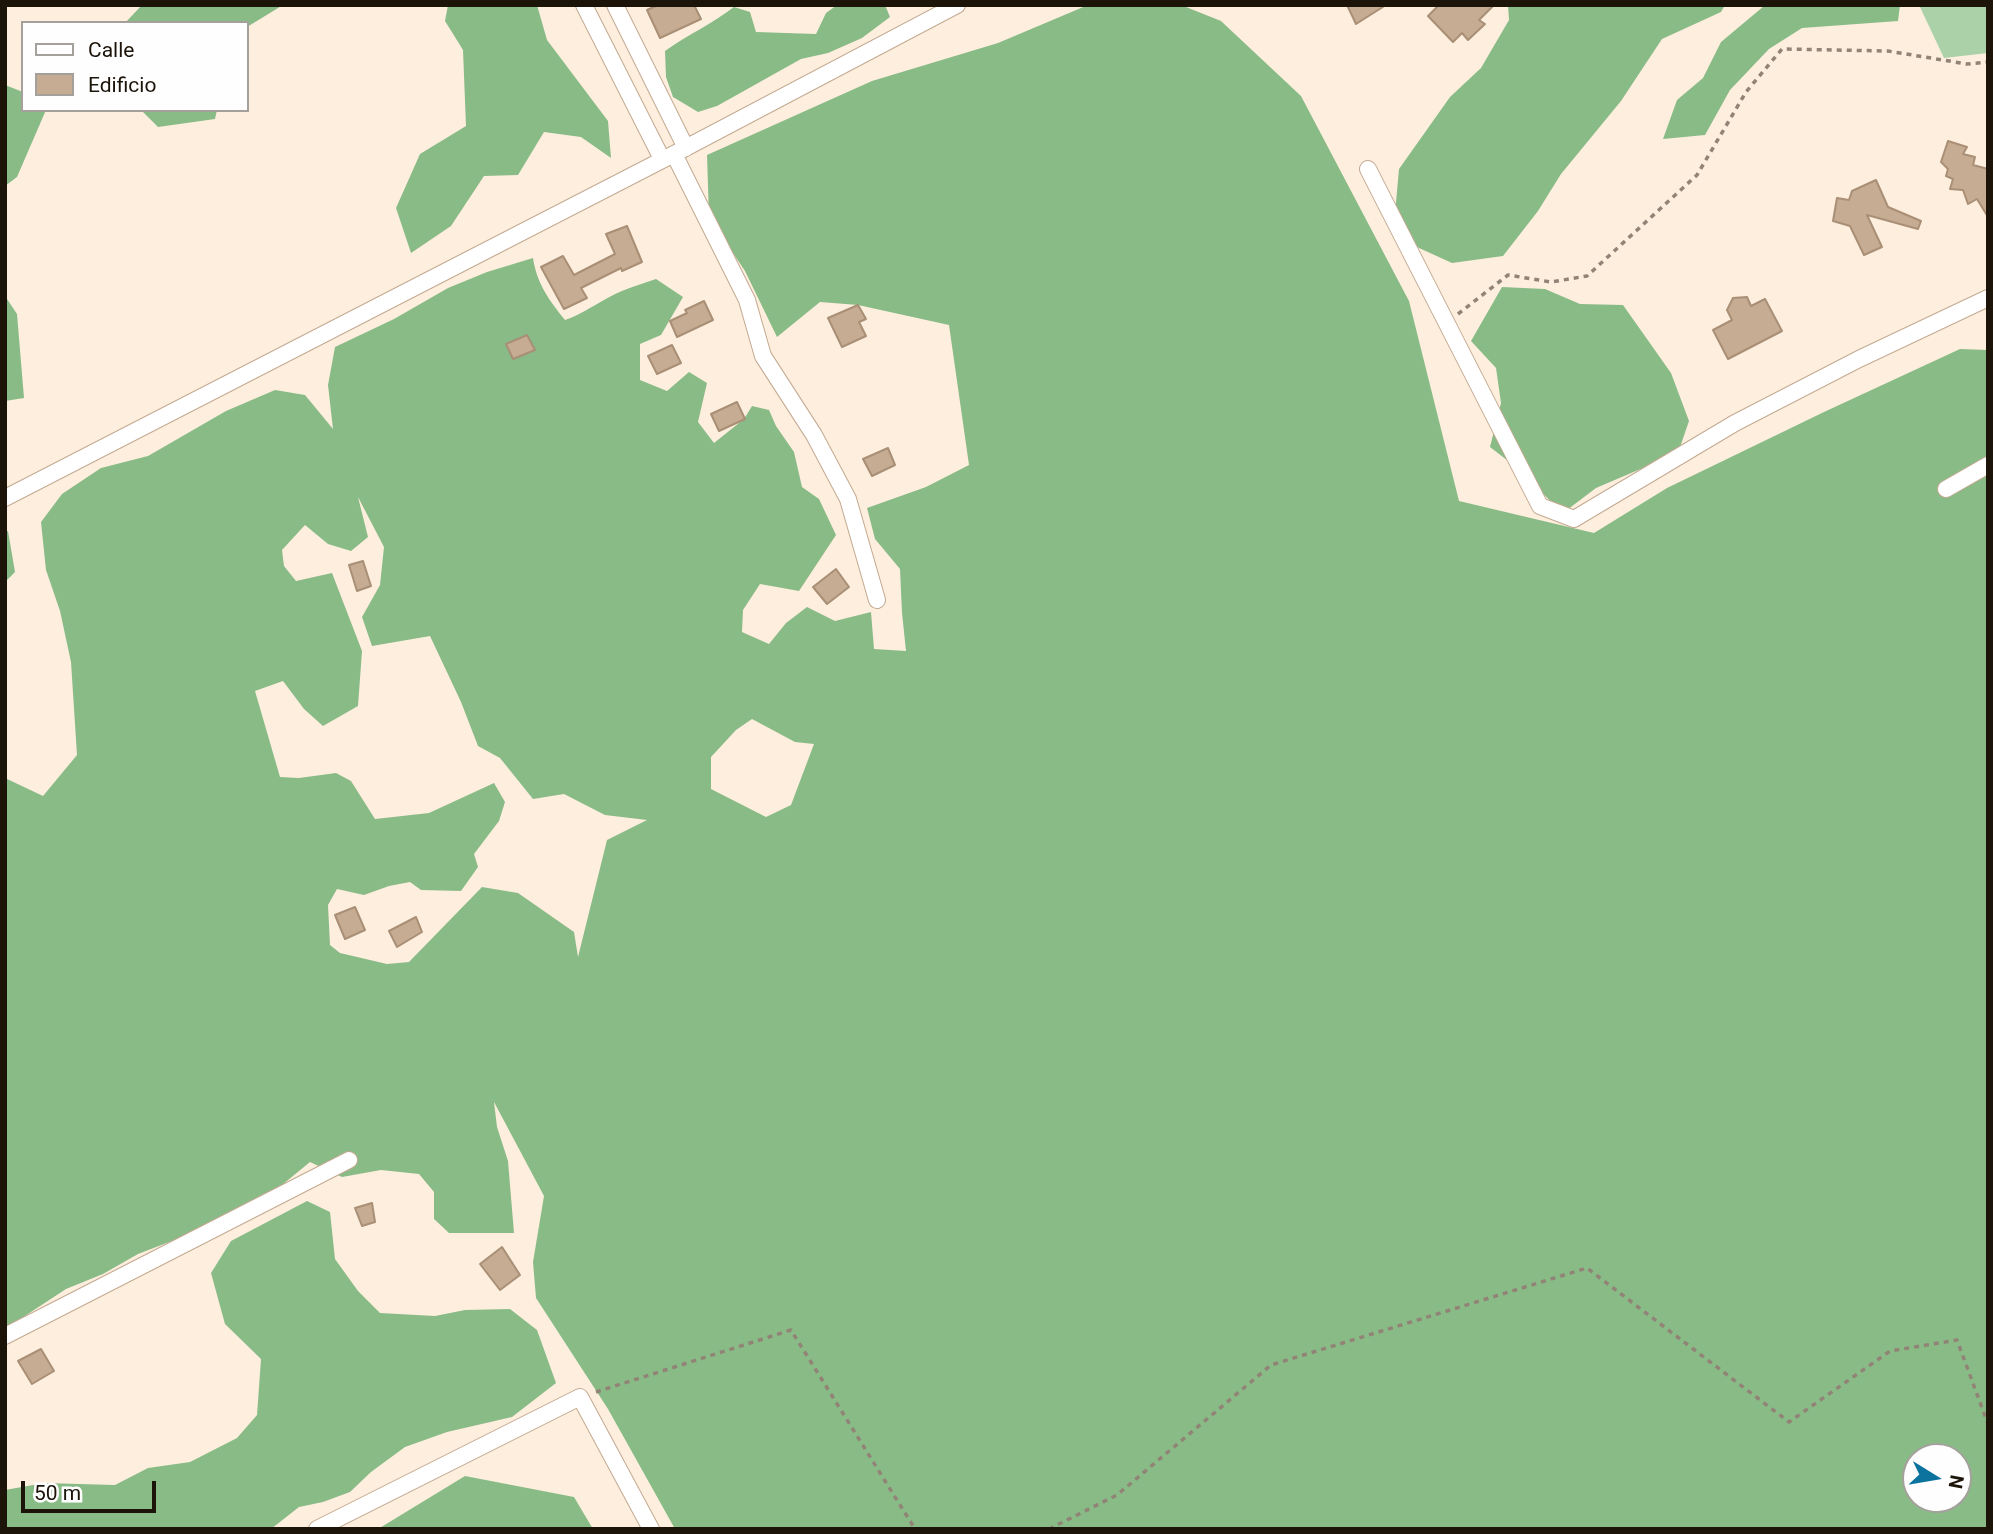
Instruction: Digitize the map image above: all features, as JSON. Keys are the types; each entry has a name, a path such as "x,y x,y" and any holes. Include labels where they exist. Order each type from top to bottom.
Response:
{"street":[{"path":"584,5 674,154 747,300 763,356 814,435 848,499 877,600"},
{"path":"614,5 674,154"},
{"path":"5,498 674,154 957,5"},
{"path":"1368,169 1540,506 1574,519 1735,423 1859,359 1988,299"},
{"path":"1945,489 1988,465"},
{"path":"5,1336 349,1160"},
{"path":"317,1529 580,1396 651,1529"}],"path":[{"path":"1447,323 1508,275 1551,282 1587,276 1697,175 1746,92 1782,49 1888,51 1967,64 1988,62"},
{"path":"1049,1529 1117,1495 1271,1365 1587,1268 1789,1422 1890,1351 1958,1340 1988,1424"},
{"path":"580,1396 791,1330 915,1529"}],"green space":[{"path":"142,5 283,5 248,26 248,21 127,21"},
{"path":"448,5 537,5 547,40 608,121 611,158 581,137 544,132 518,175 484,176 451,226 411,253 396,208 420,154 466,126 463,50 445,21"},
{"path":"837,5 885,5 890,17 862,38 828,53 801,59 717,106 698,112 673,97 666,77 665,51 734,7 750,12 756,32 816,34 826,13"},
{"path":"1088,5 1181,5 1221,21 1301,96 1409,301 1459,501 1594,533 1667,488 1824,412 1960,349 1988,350 1988,1529 675,1529 608,1409 536,1298 533,1262 544,1196 494,1102 497,1127 508,1161 514,1233 449,1233 434,1219 434,1192 419,1174 381,1170 342,1177 310,1162 271,1194 66,1289 5,1329 5,778 43,796 77,755 71,662 60,611 46,570 41,522 62,494 101,468 148,456 226,411 275,390 305,395 333,429 328,385 335,347 394,319 448,288 487,272 533,258 544,291 565,320 617,293 656,279 683,297 661,335 640,344 640,380 667,391 689,372 707,383 698,422 714,443 744,419 752,406 769,410 776,426 794,452 802,487 819,499 836,535 799,591 760,584 743,610 742,632 769,644 786,623 807,607 835,621 871,612 874,649 906,651 900,569 875,539 867,508 926,487 969,465 949,325 858,305 820,302 777,337 745,271 709,217 707,155 872,81 998,43","holes":["358,497 384,547 380,585 362,617 372,646 430,636 478,746 500,758 533,799 564,794 605,815 647,820 607,840 578,957 574,932 518,893 482,887 409,962 387,964 340,953 330,945 328,905 337,889 364,895 410,882 421,890 461,891 478,867 474,854 499,821 505,802 494,783 429,813 375,819 351,781 336,773 299,778 280,777 255,691 283,681 304,709 323,726 358,706 362,651 332,573 296,581 284,566 282,550 305,525 328,544 351,551 368,537","752,719 795,742 814,744 791,805 766,817 711,789 711,757 736,730"]},
{"path":"1508,5 1725,5 1721,12 1662,39 1621,101 1561,174 1538,211 1503,256 1452,263 1419,248 1394,225 1399,169 1450,97 1481,68 1509,20"},
{"path":"1900,5 1898,21 1802,28 1769,49 1730,90 1705,135 1663,139 1677,100 1703,78 1721,42 1764,6"},
{"path":"1919,5 1988,5 1988,53 1944,58"},
{"path":"5,85 21,91 21,112 45,112 17,177 5,186"},
{"path":"143,112 217,112 215,119 158,127"},
{"path":"1502,287 1545,289 1580,304 1623,305 1671,373 1689,421 1678,453 1596,488 1563,513 1512,464 1490,447 1501,403 1496,368 1471,341"},
{"path":"5,296 17,314 24,398 5,401"},
{"path":"8,531 15,572 5,582 5,532"},
{"path":"307,1201 330,1212 335,1259 358,1291 380,1313 435,1316 465,1310 510,1309 537,1330 556,1383 512,1417 447,1432 405,1447 371,1472 350,1492 299,1507 271,1529 5,1529 5,1490 44,1483 115,1485 148,1468 190,1462 237,1438 257,1415 261,1359 225,1324 211,1273 231,1241"},
{"path":"465,1476 574,1497 593,1529 378,1529"}],"building":[{"path":"658,5 694,5 701,19 660,38 647,10"},
{"path":"1347,5 1386,5 1356,24"},
{"path":"1439,5 1494,5 1479,20 1485,24 1468,40 1462,33 1453,42 1428,16"},
{"path":"1948,141 1967,147 1963,154 1975,157 1973,165 1988,169 1988,217 1977,199 1968,204 1963,190 1950,189 1953,179 1946,176 1948,169 1941,162"},
{"path":"1876,180 1888,207 1921,221 1918,229 1867,215 1882,247 1864,255 1850,226 1833,221 1837,198 1849,200 1852,191"},
{"path":"627,226 642,262 622,271 621,268 581,288 587,298 564,309 541,267 563,256 574,275 615,254 606,234"},
{"path":"1747,297 1751,306 1765,299 1782,331 1728,359 1713,330 1732,320 1727,310 1733,298"},
{"path":"704,301 713,320 677,337 670,321"},
{"path":"858,305 866,319 859,322 866,336 842,347 828,318"},
{"path":"527,335 535,350 513,359 506,344"},
{"path":"672,345 681,363 657,374 648,356"},
{"path":"737,402 745,419 719,431 711,414"},
{"path":"888,448 895,465 872,476 863,459"},
{"path":"363,561 371,586 357,591 349,565"},
{"path":"836,569 849,587 827,604 813,587"},
{"path":"355,907 365,930 345,939 335,915"},
{"path":"416,917 422,932 397,947 389,931"},
{"path":"372,1203 375,1222 362,1226 355,1208"},
{"path":"502,1247 520,1275 500,1290 480,1264"},
{"path":"41,1349 54,1371 32,1384 18,1361"}]}
